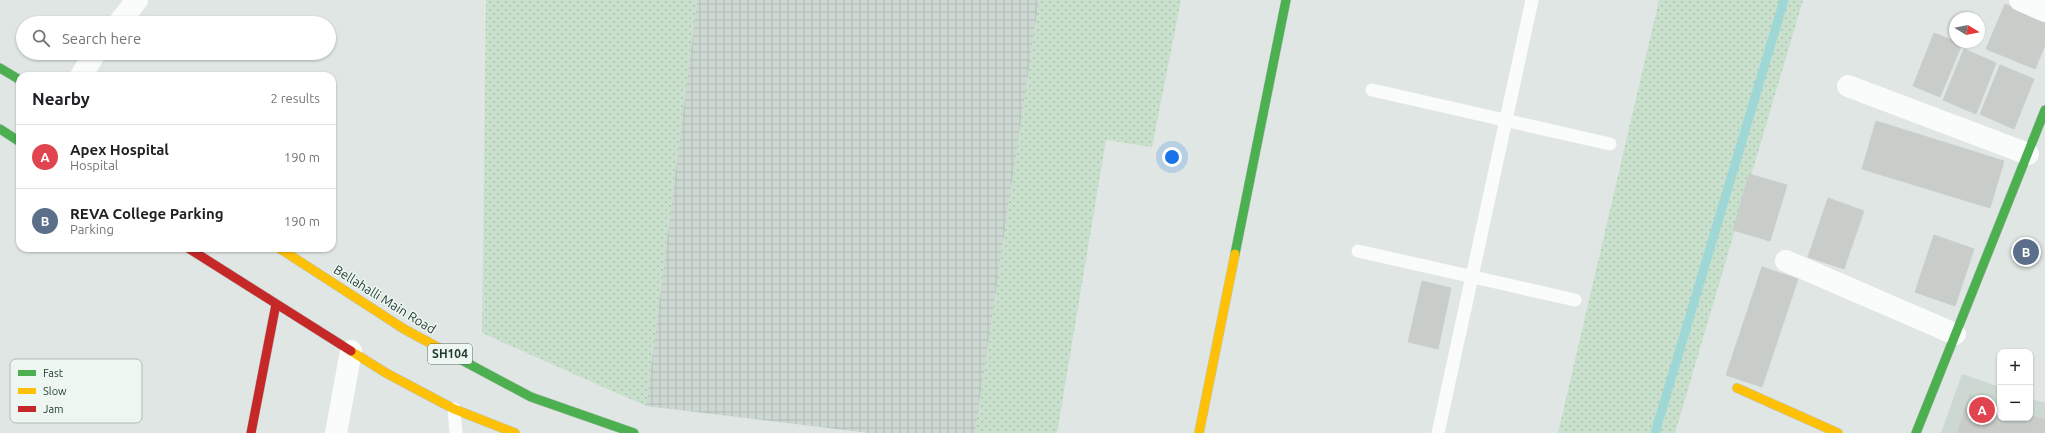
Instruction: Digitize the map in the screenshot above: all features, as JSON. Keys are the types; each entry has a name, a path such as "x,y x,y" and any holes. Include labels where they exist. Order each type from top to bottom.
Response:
{"street":[{"path":"124,16 137,0"},
{"path":"1199,433 1286,0"},
{"path":"2020,0 2045,11"},
{"path":"83,72 91,60"},
{"path":"0,68 16,78"},
{"path":"1848,86 2028,154"},
{"path":"1916,433 2045,110"},
{"path":"0,129 16,139"},
{"path":"194,252 386,373 454,409 515,433"},
{"name":"Bellahalli Main Road","path":"285,252 404,329 531,397 634,433"},
{"path":"1786,261 1956,334"},
{"path":"251,433 276,304"},
{"path":"336,433 351,351"},
{"path":"1737,388 1838,433"}],"lane":[{"path":"1438,433 1532,0"},
{"path":"1372,90 1610,144"},
{"path":"1358,251 1575,300"},
{"path":"454,409 456,433"}],"shaded area":[{"path":"697,0 1039,0 975,433 869,433 646,406"},
{"path":"1962,374 1997,386 1997,421 2033,421 2033,399 2045,403 2045,433 1941,433"}],"green space":[{"path":"486,0 697,0 646,406 482,333"},
{"path":"1039,0 1181,0 1152,147 1106,140 1057,433 975,433"},
{"path":"1659,0 1803,0 1675,433 1558,433"}],"building":[{"path":"2005,4 2045,20 2045,45 2035,69 1986,49"},
{"path":"1934,33 1949,39 1949,48 1960,48 1940,97 1913,86"},
{"path":"1964,49 1996,63 1976,114 1943,100"},
{"path":"2000,65 2034,79 2014,129 1980,114"},
{"path":"1876,121 2004,161 1990,208 1862,169"},
{"path":"1749,174 1787,185 1770,241 1733,230"},
{"path":"1828,198 1864,211 1844,269 1808,257"},
{"path":"1934,235 1974,249 1955,306 1915,292"},
{"path":"1762,267 1798,279 1762,387 1726,375"},
{"path":"1422,281 1451,288 1438,349 1408,342"},
{"path":"1970,395 1997,404 1997,421 2033,421 2033,416 2045,420 2045,433 1957,433"}],"waterway":[{"path":"1655,433 1784,0"}],"traffic: fast":[{"path":"1235,254 1286,0"},
{"path":"0,68 16,78"},
{"path":"1916,433 2045,110"},
{"path":"0,129 16,139"},
{"path":"441,349 531,397 634,433"}],"traffic: slow":[{"path":"285,252 404,329 441,349"},
{"path":"1199,433 1235,254"},
{"path":"351,351 386,373 454,409 515,433"},
{"path":"1737,388 1838,433"}],"traffic: jam":[{"path":"194,252 351,351"},
{"path":"251,433 276,304"}],"place":[{"name":"REVA College Parking","path":"2026,252"},
{"name":"Apex Hospital","path":"1982,410"}]}
